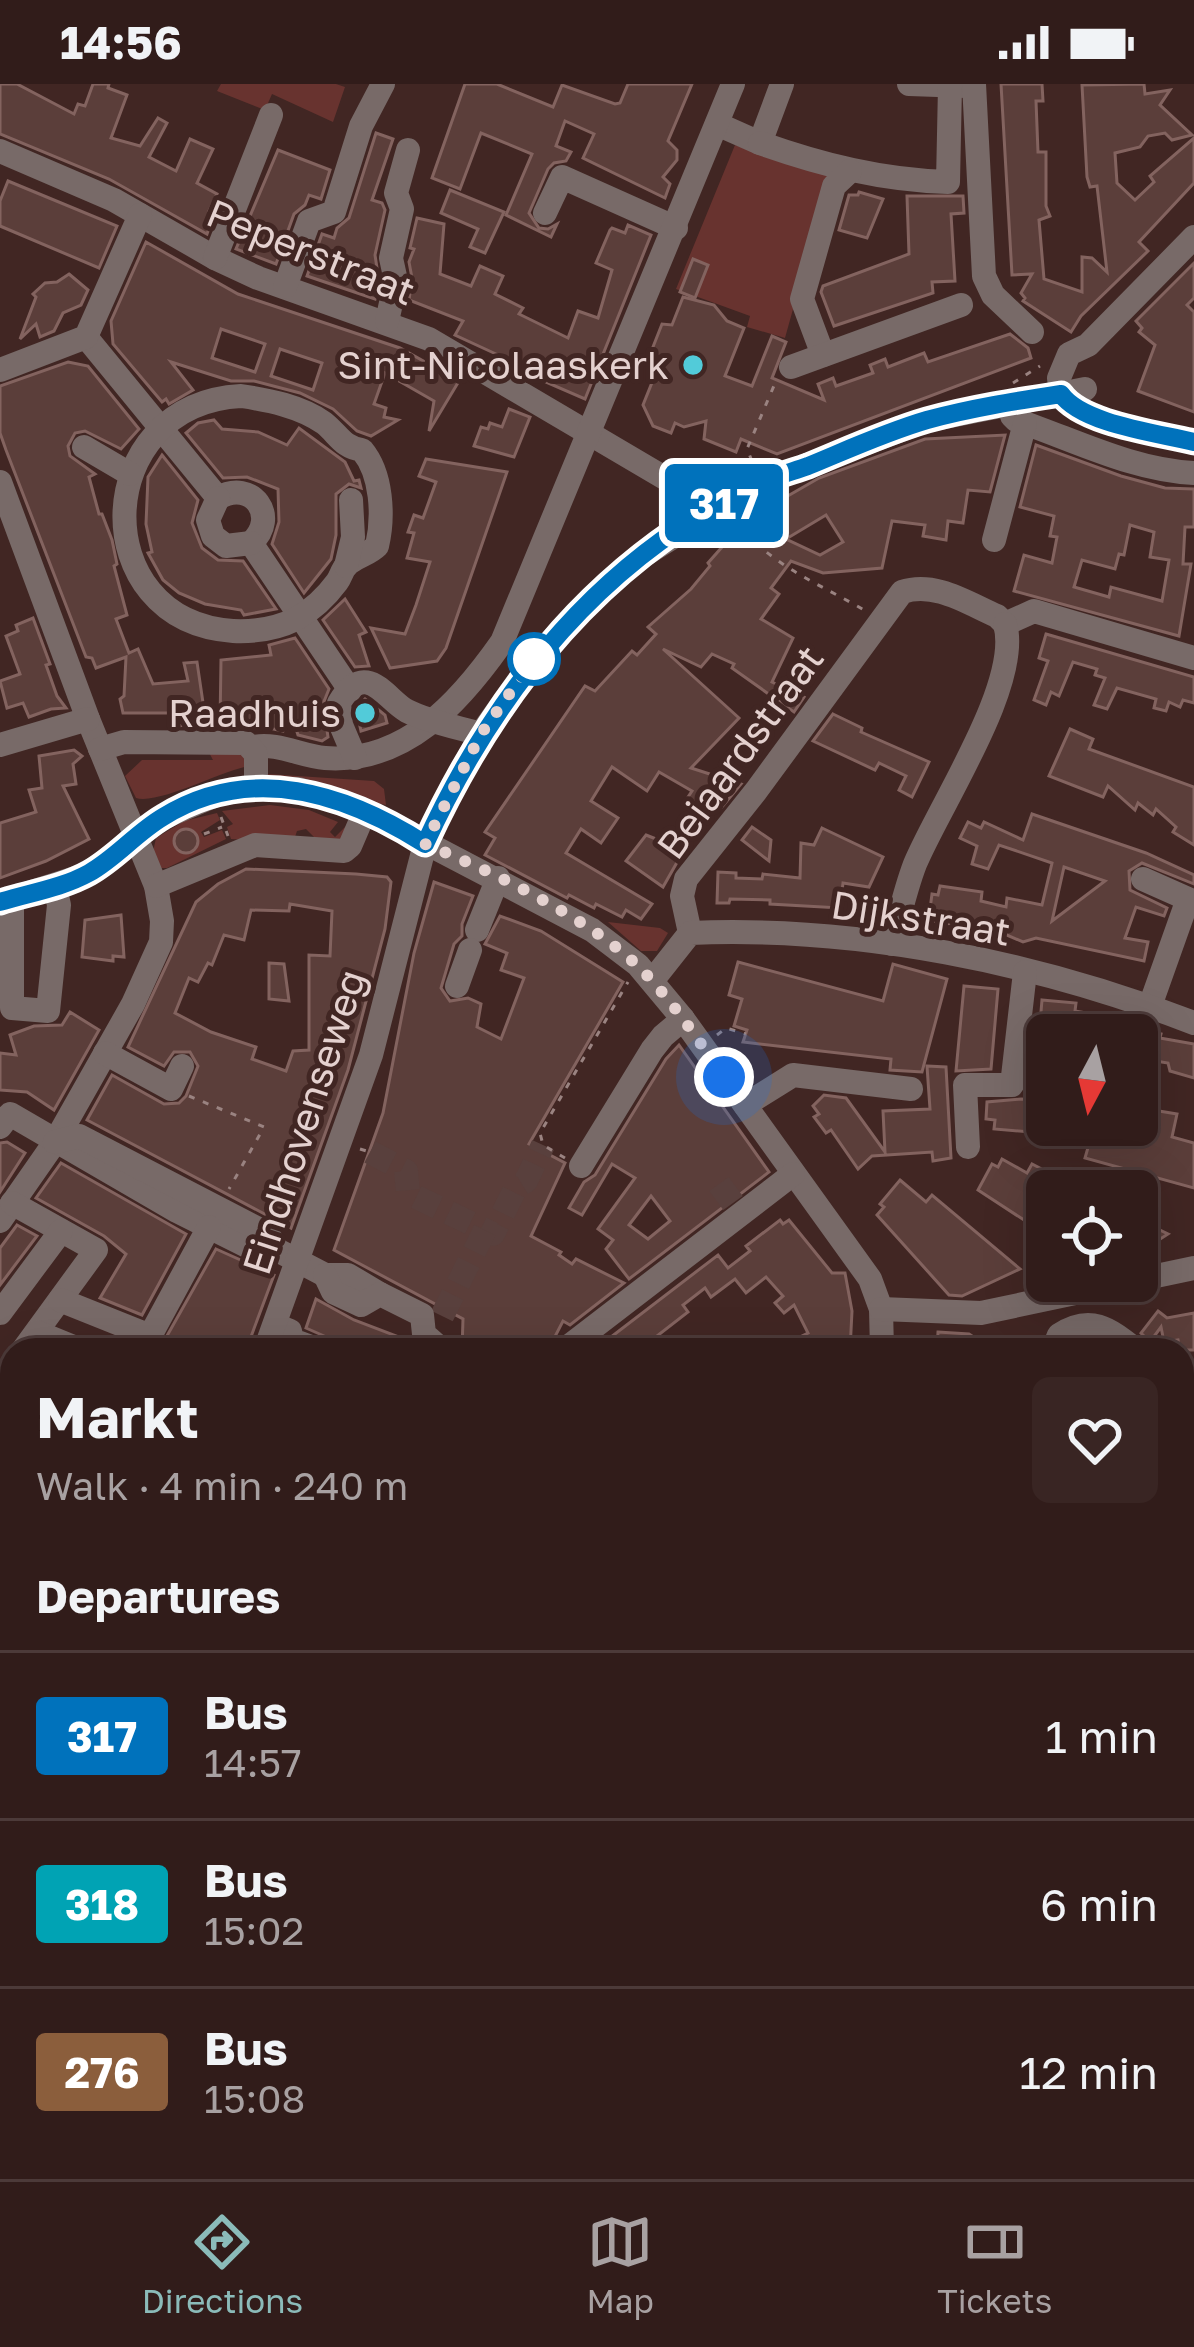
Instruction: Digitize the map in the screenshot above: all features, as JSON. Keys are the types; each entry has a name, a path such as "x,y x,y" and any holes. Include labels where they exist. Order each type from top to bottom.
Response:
{"street":[{"path":"285,287 309,221 334,212 362,126 382,84"},
{"path":"100,748 124,742 235,740 253,748 268,745 309,756 355,758 407,742 473,683 502,642 733,84"},
{"path":"760,143 782,84"},
{"path":"909,84 966,85"},
{"path":"717,124 850,171 903,181 948,182 966,85"},
{"path":"966,85 984,276 993,295 1032,332"},
{"path":"215,258 271,115"},
{"path":"387,321 396,281 391,258 402,209 396,193 408,150"},
{"name":"Peperstraat","path":"0,151 114,200 215,258 429,339 718,507"},
{"path":"823,355 802,299 834,186 850,171"},
{"path":"545,213 562,177 676,228"},
{"path":"0,370 86,337 140,215"},
{"path":"1194,237 1088,345 1070,406 1194,442"},
{"path":"787,365 961,305"},
{"path":"86,337 218,498"},
{"path":"1073,392 1194,429"},
{"name":"Eindhovenseweg","path":"269,1338 287,1256 371,1055 425,844 481,734 534,659 636,560 760,483 925,421 1073,392"},
{"path":"346,566 377,546 381,530 370,460 362,450 346,447 323,423 275,401 241,396 192,407 160,428 140,452 130,474 122,518 138,572 172,610 216,630 250,632 300,617 322,600 346,566 353,537 351,500"},
{"path":"1009,402 1012,416 1025,423 1164,472 1194,473"},
{"path":"994,541 1025,423"},
{"path":"84,447 130,474"},
{"path":"0,482 136,836 166,882 161,942 134,1004 55,1142 6,1212 61,1231 96,1250 33,1338"},
{"path":"235,491 259,503 265,520 250,544 226,546 213,536 208,520 218,498 235,491"},
{"path":"250,544 350,690"},
{"name":"Beiaardstraat","path":"690,933 682,896 686,879 902,592 916,587 934,589 998,616 1005,624"},
{"path":"892,944 915,865 989,710 1010,639 1005,624 1034,611 1194,658"},
{"path":"355,758 338,715 339,704 350,690 366,684 383,686 407,711 481,734"},
{"path":"0,745 88,719"},
{"path":"253,748 256,788"},
{"path":"55,886 58,905 48,1011 12,1008 6,900 88,874 176,809 214,794 298,789 365,811 498,878 592,930 645,973 870,1280 881,1309 882,1338"},
{"path":"166,882 232,840 344,850 365,811"},
{"path":"458,986 498,878"},
{"path":"1143,879 1188,899 1150,1006"},
{"name":"Dijkstraat","path":"690,933 752,932 892,944 1025,972 1194,1023"},
{"path":"645,973 690,933"},
{"path":"968,1147 965,1085 1012,1085 1025,972"},
{"path":"581,1166 652,1050 683,1019"},
{"path":"105,1053 177,1077"},
{"path":"745,1105 793,1075 911,1088"},
{"path":"0,1127 10,1114 55,1142 222,1221 260,1252 287,1256 325,1275 333,1292 361,1305 380,1294 422,1315 432,1338"},
{"path":"579,1338 737,1209 794,1174"},
{"path":"142,1338 150,1336 195,1252 222,1221"},
{"path":"0,1313 61,1231"},
{"path":"1158,1275 1194,1268"},
{"path":"60,1300 129,1338"},
{"path":"881,1309 981,1313 1032,1302"},
{"path":"1058,1338 1089,1322 1120,1338"},
{"path":"274,1324 290,1330 292,1338"}],"path":[{"path":"1009,402 1010,387 1042,364"},
{"path":"760,483 748,449 787,365"},
{"path":"718,507 760,545 881,620"},
{"path":"214,794 232,840"},
{"path":"204,834 232,840"},
{"path":"543,1145 540,1133 645,973"},
{"path":"711,1040 726,1028 746,1034"},
{"path":"177,1077 264,1127 222,1221"}],"shaded area":[{"path":"221,84 345,87 333,122 272,94 265,110 217,91"},
{"path":"735,145 830,176 785,338 747,327 750,316 676,289"},
{"path":"242,746 250,766 160,796 136,798 125,776 142,760 213,760 206,747"},
{"path":"267,774 374,781 384,789 386,805 267,779"},
{"path":"270,805 309,810 338,822 330,832 335,837 346,826 345,842 312,844 314,837 306,829 297,831 293,843 231,839 227,827 233,824 222,811"},
{"path":"217,813 220,820 201,832 204,837 222,830 226,839 160,868 153,852 156,838 184,821"},
{"path":"608,922 668,933 657,951 641,951"}],"building":[{"path":"0,84 17,84 74,114 78,104 85,106 93,84 109,84 108,88 127,95 111,138 140,146 158,118 167,123 149,157 176,171 190,139 213,149 197,183 217,194 209,211 214,214 207,234 109,179 0,134"},
{"path":"465,84 497,84 553,107 562,85 615,104 620,103 628,84 692,84 668,141 677,150 677,160 663,177 670,184 665,198 583,158 594,134 565,121 556,146 571,152 566,161 548,169 529,213 539,228 557,224 551,237 506,215 532,154 481,133 460,189 432,178"},
{"path":"1001,84 1042,84 1043,101 1036,101 1038,152 1046,152 1050,216 1039,220 1044,279 1082,292 1082,257 1092,258 1107,272 1097,186 1090,187 1087,177 1082,85 1144,84 1145,94 1170,90 1160,105 1192,135 1172,140 1165,133 1148,136 1140,147 1115,153 1117,183 1135,200 1154,182 1150,176 1194,138 1194,183 1139,242 1148,251 1081,316 1071,332 1023,301 1021,293 1032,274 1012,275"},
{"path":"376,133 393,139 372,200 382,203 385,210 375,255 379,281 375,299 307,276 322,234 334,238 349,218"},
{"path":"278,150 330,170 321,199 309,195 294,214 276,264 236,249"},
{"path":"8,181 117,226 99,268 0,226 0,201"},
{"path":"450,190 504,212 485,253 470,247 478,229 441,213"},
{"path":"859,192 883,199 867,238 839,230 849,195"},
{"path":"907,196 963,196 964,213 951,214 955,281 932,282 933,293 834,326 823,286 909,254"},
{"path":"417,218 444,224 440,274 471,286 480,266 503,276 495,294 523,308 519,314 568,338 578,311 598,318 612,270 596,263 610,230 625,233 628,225 651,235 585,399 502,363 496,354 455,335 463,321 409,300 409,262 414,249 410,248"},
{"path":"146,242 238,294 400,348 459,381 429,431 434,401 385,373 374,404 386,408 384,417 398,420 371,436 300,393 254,381 231,381 171,362 193,390 169,404 166,399 162,402 113,344 111,321","holes":["221,329 265,344 255,372 212,358","280,349 322,363 313,390 271,376"]},
{"path":"693,259 708,265 695,298 680,292"},
{"path":"1194,263 1194,298 1187,305 1194,312 1194,412 1138,391 1155,345 1139,332 1142,328 1136,321"},
{"path":"69,274 88,290 81,305 63,313 54,331 40,337 36,324 20,339 36,297 33,294 45,283"},
{"path":"683,297 714,305 727,321 744,328 725,376 752,386 772,336 786,342 772,378 824,400 818,384 833,378 836,386 873,373 870,365 885,359 888,367 924,353 928,362 1010,334 1028,348 1031,358 777,454 741,439 736,452 704,439 706,421 684,427 675,423 671,433 653,426 643,405 657,370 651,352 662,324 672,325"},
{"path":"68,362 88,366 139,429 121,449 85,431 75,433 68,446 70,456 95,474 89,477 112,540 127,615 116,619 129,653 138,649 153,684 188,681 184,663 197,662 206,723 176,726 174,713 123,713 120,699 126,657 96,668 92,658 86,657 6,450 0,433 0,386"},
{"path":"509,409 530,417 514,457 474,446 481,427 488,429 490,423 502,427"},
{"path":"214,420 222,429 258,432 287,445 299,428 345,462 354,481 359,480 361,488 349,484 336,494 331,559 304,593 272,544 279,522 278,489 247,477 223,478 186,433 198,423"},
{"path":"1005,435 990,492 968,490 963,523 948,521 946,540 923,536 925,525 892,521 882,568 823,573 791,561 771,588 779,594 761,619 793,638 772,682 804,697 794,712 732,668 734,664 712,654 701,667 663,649 739,718 691,768 741,784 721,808 686,800 692,791 659,772 647,791 612,767 591,801 618,818 601,843 581,829 566,853 652,904 641,919 626,910 622,917 596,904 594,908 567,898 485,855 495,838 485,832 585,686 595,691 632,651 637,655 656,634 648,627 691,589 746,520 819,478 925,439","holes":["826,515 843,542 820,555 786,539"]},
{"path":"1036,445 1121,476 1165,488 1194,489 1194,527 1185,527 1183,564 1191,564 1179,636 1014,591 1024,555 1052,563 1057,537 1050,536 1054,516 1020,507","holes":["1130,525 1154,532 1150,557 1169,560 1162,601 1111,587 1109,597 1074,587 1082,560 1115,569 1119,554 1124,555"]},
{"path":"162,455 198,500 192,523 202,548 218,560 243,561 276,609 244,615 241,610 205,604 179,593 163,580 148,553 152,552 146,524 148,477"},
{"path":"426,459 507,472 446,648 437,661 390,668 371,628 405,634 430,562 407,558 414,515 423,518 436,482 419,476"},
{"path":"345,599 366,632 359,635 369,666 355,667 323,620"},
{"path":"33,618 57,696 66,708 29,717 23,703 7,708 0,681 20,674 6,636 18,631 16,625"},
{"path":"1046,634 1194,677 1194,703 1183,700 1180,707 1169,702 1166,711 1154,708 1156,699 1117,688 1107,709 1094,705 1105,678 1095,675 1097,669 1073,662 1059,696 1051,692 1046,705 1034,700 1048,661 1039,658"},
{"path":"295,638 329,689 323,704 328,737 322,741 298,735 290,710 283,731 220,724 221,660 271,655 269,645"},
{"path":"365,699 385,715 387,723 361,731 356,708"},
{"path":"833,714 929,762 912,797 899,790 906,776 879,763 875,770 813,741"},
{"path":"1070,729 1093,739 1089,749 1194,787 1194,845 1173,832 1176,827 1156,809 1153,815 1138,803 1135,810 1108,786 1103,797 1049,776"},
{"path":"74,750 82,756 73,764 76,784 63,786 89,839 0,878 0,823 36,812 29,790 42,788 39,756"},
{"path":"1032,814 1146,853 1194,875 1194,884 1142,863 1129,871 1130,890 1167,908 1164,916 1136,907 1125,938 1148,942 1144,961 1036,938 1023,942 1000,932 933,921 932,894 938,895 940,886 982,892 981,901 1006,907 1007,898 1042,905 1052,863 999,845 988,869 972,864 977,846 960,838 968,822 981,828 984,822 1023,840","holes":["1064,867 1105,881 1052,921"]},
{"path":"752,827 771,840 769,861 742,840"},
{"path":"822,828 883,857 869,887 843,883 840,908 770,904 770,900 717,903 718,872 736,873 736,878 762,879 763,874 800,878 801,843 814,845"},
{"path":"186,829 195,832 195,850 186,853 177,850 174,841 177,832"},
{"path":"646,835 684,850 663,887 626,861"},
{"path":"246,869 356,874 387,877 391,882 385,929 348,1070 291,1228 87,1120 112,1075 164,1104 179,1103 186,1096 198,1066 190,1052 174,1052 164,1066 128,1047 196,902","holes":["290,904 332,911 330,956 309,955 309,1050 293,1051 286,1071 252,1059 256,1047 175,1013 189,978 198,982 208,963 212,965 224,935 244,940 251,910 289,911"]},
{"path":"434,882 473,896 441,988 450,1001 468,998 481,1004 477,1027 501,1039 524,978 501,970 507,953 485,944 500,916 541,931 623,982 529,1144 565,1163 531,1236 561,1252 572,1264 576,1259 624,1283 570,1325 563,1321 554,1338 462,1338 463,1319 334,1250 383,1113 414,953"},
{"path":"121,915 124,957 113,956 113,961 82,957 85,920"},
{"path":"738,962 883,1001 893,964 947,979 922,1072 890,1070 891,1059 743,1042 747,1030 734,1026 742,999 729,995"},
{"path":"269,963 284,964 289,1001 269,999"},
{"path":"964,986 998,989 991,1069 956,1071"},
{"path":"1042,1000 1076,1003 1075,1011 1092,1014 1041,1014"},
{"path":"70,1012 99,1030 54,1110 27,1092 0,1090 0,1053 16,1055 10,1035 34,1026 62,1025"},
{"path":"1158,1033 1160,1038 1194,1044 1194,1078 1170,1071 1168,1063 1158,1061"},
{"path":"679,1045 769,1172 629,1279 606,1249 613,1240 598,1229 635,1178 612,1164 582,1215 569,1208 584,1182 595,1175","holes":["651,1196 670,1221 648,1239 629,1225"]},
{"path":"927,1066 946,1067 951,1158 933,1161 932,1152 872,1156 858,1169 831,1130 826,1133 814,1117 819,1114 813,1106 824,1095 846,1098 885,1152 883,1111 930,1109"},
{"path":"1026,1099 1026,1132 994,1129 995,1120 986,1119 987,1102"},
{"path":"1158,1111 1177,1114 1172,1137 1194,1143 1194,1188 1158,1178 1158,1170 1129,1170 1085,1158 1088,1146 1158,1146"},
{"path":"0,1143 25,1153 0,1192"},
{"path":"1002,1159 1026,1172 1026,1221 978,1190 992,1164 998,1167"},
{"path":"61,1163 186,1234 142,1315 100,1298 126,1254 104,1236 36,1198"},
{"path":"900,1180 926,1202 932,1195 1020,1269 962,1296 949,1295 877,1215"},
{"path":"780,1220 783,1224 789,1220 832,1273 845,1273 852,1311 851,1338 798,1338 808,1333 794,1305 784,1313 775,1303 783,1296 766,1277 746,1293 735,1279 711,1297 705,1288 683,1305 688,1312 654,1338 610,1338 718,1255 728,1268 750,1251 746,1246"},
{"path":"17,1225 37,1236 0,1285 0,1248"},
{"path":"216,1249 274,1275 250,1338 166,1338"},
{"path":"316,1299 402,1338 329,1338 306,1328"},
{"path":"1158,1311 1167,1318 1194,1313 1194,1338 1163,1338 1161,1327 1153,1338 1141,1333"},
{"path":"938,1332 975,1338 938,1338"}],"tunnel":[{"path":"370,1152 406,1171 408,1193 493,1234 543,1145"},
{"path":"719,1184 733,1203"},
{"path":"442,1316 485,1230"}],"bus line":[{"name":"317","path":"0,902 88,874 160,818 214,794 237,790 277,787 319,794 385,820 425,844 481,734 554,637 636,560 773,477 925,421 1061,394 1070,406 1089,415 1194,442"}],"place":[{"name":"Sint-Nicolaaskerk","path":"693,365"},
{"name":"Raadhuis","path":"365,713"}],"route":[{"path":"534,659 481,734 425,844 498,878 616,947 652,981 724,1077"}]}
